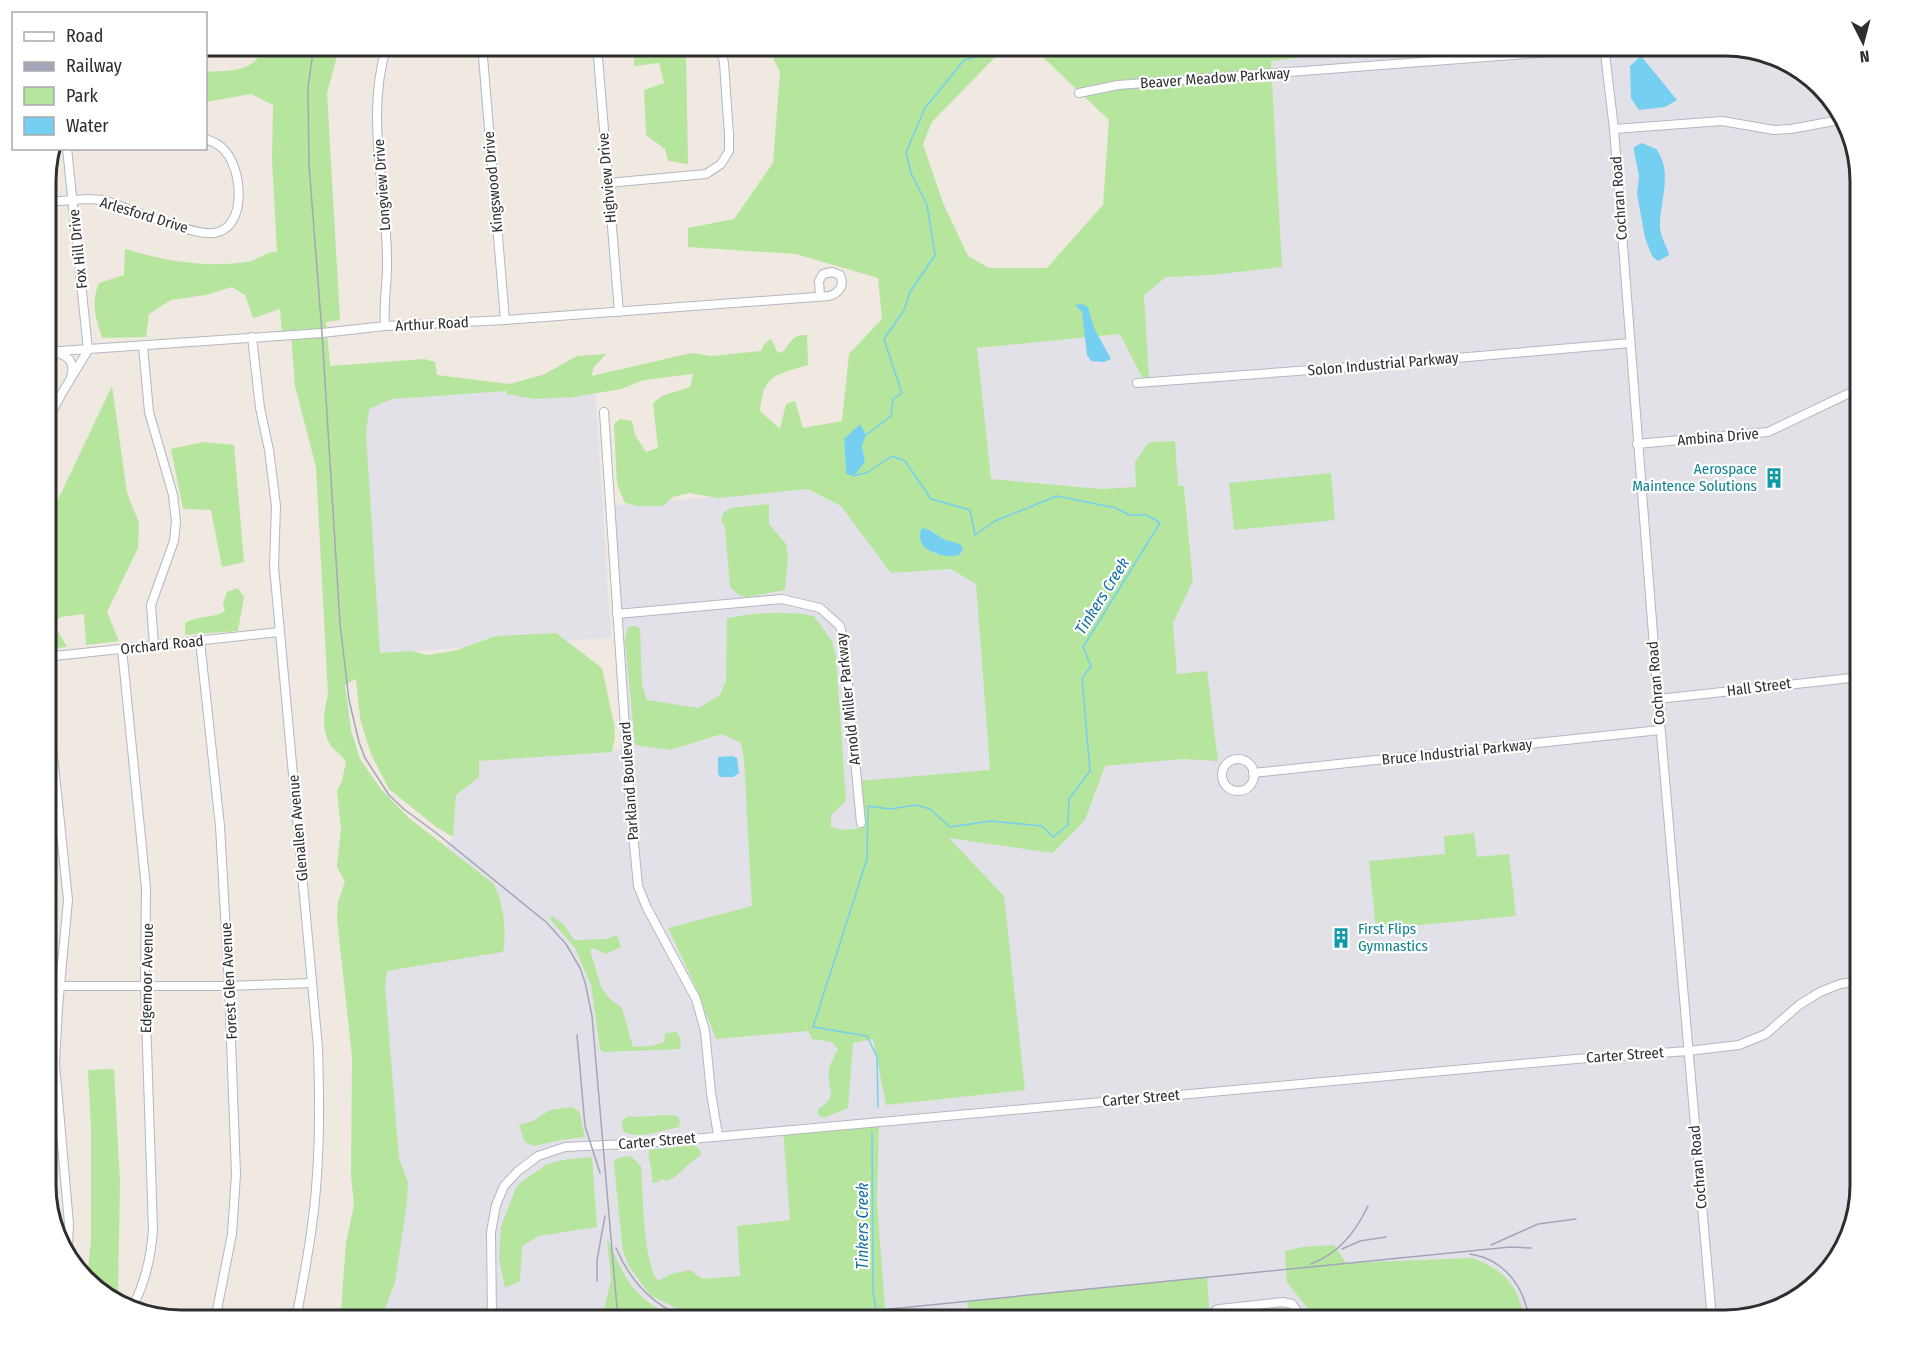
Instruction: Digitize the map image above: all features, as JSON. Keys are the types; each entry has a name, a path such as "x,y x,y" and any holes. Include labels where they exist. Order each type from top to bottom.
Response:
{"street":[{"name":"Longview Drive","path":"385,56 376,96 388,258 383,306 385,326"},
{"name":"Kingswood Drive","path":"483,56 505,320"},
{"name":"Highview Drive","path":"598,56 619,312"},
{"path":"608,183 706,174 721,164 729,152 722,56"},
{"name":"Beaver Meadow Parkway","path":"1079,93 1118,85 1479,56"},
{"name":"Cochran Road","path":"1605,56 1614,129 1660,730 1711,1310"},
{"path":"1614,129 1722,121 1774,130 1834,121"},
{"name":"Arlesford Drive","path":"56,201 104,200 197,232 215,233 224,229 237,212 239,201 236,168 226,151 217,143 207,139"},
{"name":"Fox Hill Drive","path":"67,150 88,350"},
{"name":"Arthur Road","path":"56,352 820,296"},
{"name":"Glenallen Avenue","path":"252,337 260,408 270,458 276,506 274,567 312,983 319,1085 318,1152 311,1231 298,1310"},
{"name":"Solon Industrial Parkway","path":"1137,383 1630,343"},
{"path":"143,346 149,412 173,495 176,522 174,541 151,605 154,645"},
{"path":"56,405 88,350"},
{"path":"56,354 68,357 72,363 71,379"},
{"name":"Ambina Drive","path":"1637,444 1768,432 1850,393"},
{"name":"Parkland Boulevard","path":"604,412 630,802 638,886 647,908 693,991 698,1005 705,1031 718,1135"},
{"name":"Arnold Miller Parkway","path":"617,614 782,599 820,608 840,626 844,643 861,823"},
{"name":"Orchard Road","path":"56,656 279,632"},
{"name":"Forest Glen Avenue","path":"200,641 220,826 229,986 236,1196 232,1234 217,1310"},
{"name":"Edgemoor Avenue","path":"122,649 146,888 145,986 153,1230 149,1264 135,1301"},
{"name":"Hall Street","path":"1658,699 1850,678"},
{"name":"Bruce Industrial Parkway","path":"1253,773 1660,730"},
{"name":"Bruce Industrial Parkway","path":"1237,760 1246,762 1253,773 1251,783 1238,791 1228,787 1222,778 1227,764 1237,760"},
{"path":"56,784 68,900 56,1048"},
{"name":"Carter Street","path":"492,1310 491,1232 496,1205 504,1186 518,1171 538,1156 565,1146 594,1146 1576,1059 1724,1048 1755,1040 1775,1027 1808,999 1840,984 1850,982"},
{"path":"56,986 229,986 312,983"},
{"path":"56,1075 69,1224 68,1240"},
{"path":"1216,1310 1284,1302 1292,1304 1296,1310"}],"shaded area":[{"path":"1313,56 1732,56 1764,62 1787,72 1813,92 1837,125 1845,148 1850,181 1850,1184 1843,1224 1837,1240 1824,1260 1800,1284 1780,1297 1749,1307 1724,1310 374,1310 387,971 502,952 506,930 494,884 446,847 453,837 456,795 479,777 479,761 626,749 609,506 808,489 841,505 891,573 951,569 976,584 990,770 857,781 1085,820 1105,766 1183,759 1173,623 1193,581 1185,487 1102,489 991,479 977,348 1120,334 1142,377 1148,378 1144,295 1166,277 1282,267 1271,61"},
{"path":"595,385 611,638 380,653 363,400"}],"green space":[{"path":"259,56 337,56 327,93 340,320 326,322 330,366 424,359 435,362 437,375 510,384 545,374 577,356 606,354 593,368 592,376 691,353 712,356 761,351 764,344 771,339 778,353 784,351 796,337 807,335 808,365 780,374 768,382 764,389 760,411 780,429 786,404 795,401 803,428 842,421 849,354 882,319 878,278 796,254 688,247 688,228 734,219 773,163 780,72 772,56 996,56 932,122 923,144 943,203 968,256 989,268 1047,268 1103,205 1109,120 1042,56 1313,56 1271,61 1282,267 1211,275 1166,277 1144,295 1149,378 1142,377 1120,334 977,348 991,479 1102,489 1136,487 1135,462 1147,444 1175,441 1178,486 1184,486 1193,581 1173,623 1177,674 1207,671 1218,761 1183,759 1105,766 1085,820 1053,853 949,838 1004,896 1025,1090 886,1105 873,1039 853,1043 848,1108 824,1118 818,1115 818,1109 831,1097 829,1069 838,1049 832,1042 812,1039 808,1031 716,1039 695,985 668,928 752,906 744,759 741,743 722,734 670,750 635,745 625,640 628,627 636,626 640,629 642,685 647,700 698,708 720,695 726,681 727,618 792,613 814,616 832,641 836,656 846,801 831,815 831,827 844,830 861,828 857,781 990,770 976,584 951,569 891,573 841,506 808,489 718,498 689,493 673,497 663,506 638,506 625,503 617,484 614,424 620,419 632,421 635,435 646,452 658,448 653,403 662,396 690,387 693,374 644,380 621,389 574,397 536,399 506,394 507,391 392,399 369,409 366,433 380,653 412,651 427,655 454,651 496,636 556,633 602,668 615,737 612,752 479,761 479,777 456,795 453,837 435,826 389,789 371,754 360,719 356,679 345,685 351,730 360,759 381,789 409,818 494,884 502,909 505,934 503,952 387,971 385,986 399,1158 408,1182 407,1203 395,1282 385,1310 341,1310 346,1243 354,1205 351,1175 352,1057 337,919 338,902 345,882 337,867 341,829 337,791 342,781 346,762 330,744 324,726 328,695 316,467 295,386 291,335 282,335 280,309 253,318 245,295 232,287 206,295 171,300 149,314 146,337 102,338 94,304 99,283 124,275 125,249 170,260 200,264 231,264 250,261 277,252 272,159 273,105 251,94 207,102 207,72 241,69 255,61","holes":["866,435 862,446 865,462 846,473 844,439","929,529 945,540 937,555 926,548 920,539"]},
{"path":"634,56 686,56 688,164 668,161 665,149 646,135 644,90 664,83 659,63 634,66"},
{"path":"112,386 127,493 139,523 138,548 107,612 119,641 86,645 84,614 60,617 56,622 56,504"},
{"path":"203,442 234,445 244,562 222,567 211,510 183,509 171,449"},
{"path":"1331,473 1335,520 1234,530 1229,483"},
{"path":"769,504 769,524 786,544 788,556 785,590 747,597 739,595 730,587 725,528 721,519 723,513 731,508"},
{"path":"238,588 244,597 238,631 185,635 185,623 225,611 223,603 227,592"},
{"path":"56,628 67,647 56,648"},
{"path":"1474,833 1477,857 1509,854 1516,916 1376,929 1369,861 1445,854 1444,836"},
{"path":"552,916 564,925 574,940 607,939 617,935 621,947 606,954 593,948 590,950 601,987 610,999 622,1008 633,1047 652,1046 664,1042 665,1033 677,1032 681,1040 680,1049 603,1052 600,1049 591,985 575,948 552,921 550,918"},
{"path":"114,1069 120,1183 118,1291 120,1294 88,1268 91,1241 91,1129 88,1070"},
{"path":"572,1107 579,1111 585,1137 534,1146 525,1142 519,1125 533,1121 550,1110"},
{"path":"629,1116 677,1116 680,1121 679,1127 643,1135 623,1131 622,1120"},
{"path":"879,1121 877,1201 885,1309 896,1308 896,1310 680,1310 650,1295 629,1266 623,1251 615,1160 631,1156 641,1166 649,1259 658,1281 671,1274 690,1270 703,1279 740,1276 737,1226 790,1220 783,1129"},
{"path":"695,1145 701,1152 700,1156 672,1179 652,1182 649,1150"},
{"path":"592,1157 597,1227 539,1236 522,1246 520,1281 505,1288 499,1258 501,1227 515,1190 520,1183 547,1164"},
{"path":"607,1238 632,1286 641,1296 661,1310 604,1310 611,1280"},
{"path":"1334,1245 1346,1263 1472,1258 1493,1268 1508,1280 1519,1298 1522,1310 1309,1310 1287,1282 1285,1251"},
{"path":"1207,1277 1209,1310 968,1310 967,1301"}],"water":[{"path":"1641,56 1677,100 1665,107 1639,110 1631,98 1630,66"},
{"path":"1642,143 1656,149 1664,167 1660,228 1669,255 1658,261 1652,256 1645,238 1637,194 1639,176 1634,147"},
{"path":"1082,304 1088,307 1094,328 1111,359 1104,362 1091,361 1087,355 1082,312 1075,305"},
{"path":"860,424 866,435 862,446 865,462 854,476 846,474 844,439"},
{"path":"922,528 961,545 963,550 959,555 953,556 931,551 921,542"},
{"path":"718,757 737,758 739,773 733,777 720,777"}],"waterway":[{"name":"Tinkers Creek","path":"866,435 891,416 893,399 902,393 884,339 904,310 910,292 935,255 927,205 911,173 906,152 925,108 964,60 979,56"},
{"name":"Tinkers Creek","path":"854,476 868,472 892,456 905,461 931,499 970,510 975,535 995,521 1057,496 1116,508 1129,515 1147,515 1160,523 1083,647 1091,666 1082,678 1090,771 1069,799 1068,825 1053,837 1042,826 991,821 950,827 930,809 916,805 890,809 868,806 867,859 813,1027 867,1036 877,1057 878,1107"},
{"name":"Tinkers Creek","path":"872,1132 873,1292 876,1310"}],"railway":[{"path":"312,56 308,87 309,165 340,624 349,700 359,742 365,758 389,795 546,922 566,944 580,968 592,1016 617,1310"},
{"path":"577,1035 585,1126 600,1173"},
{"path":"1311,1264 1330,1254 1345,1241 1358,1225 1368,1206"},
{"path":"597,1281 597,1260 605,1216"},
{"path":"1491,1245 1538,1224 1576,1219"},
{"path":"1342,1249 1360,1241 1386,1237"},
{"path":"879,1310 1510,1247 1531,1248"},
{"path":"616,1248 637,1283 656,1302 669,1310"},
{"path":"1470,1254 1482,1257 1503,1268 1518,1286 1527,1310"}],"place":[{"name":"Aerospace Maintence Solutions","path":"1774,478"},
{"name":"First Flips Gymnastics","path":"1341,938"}]}
